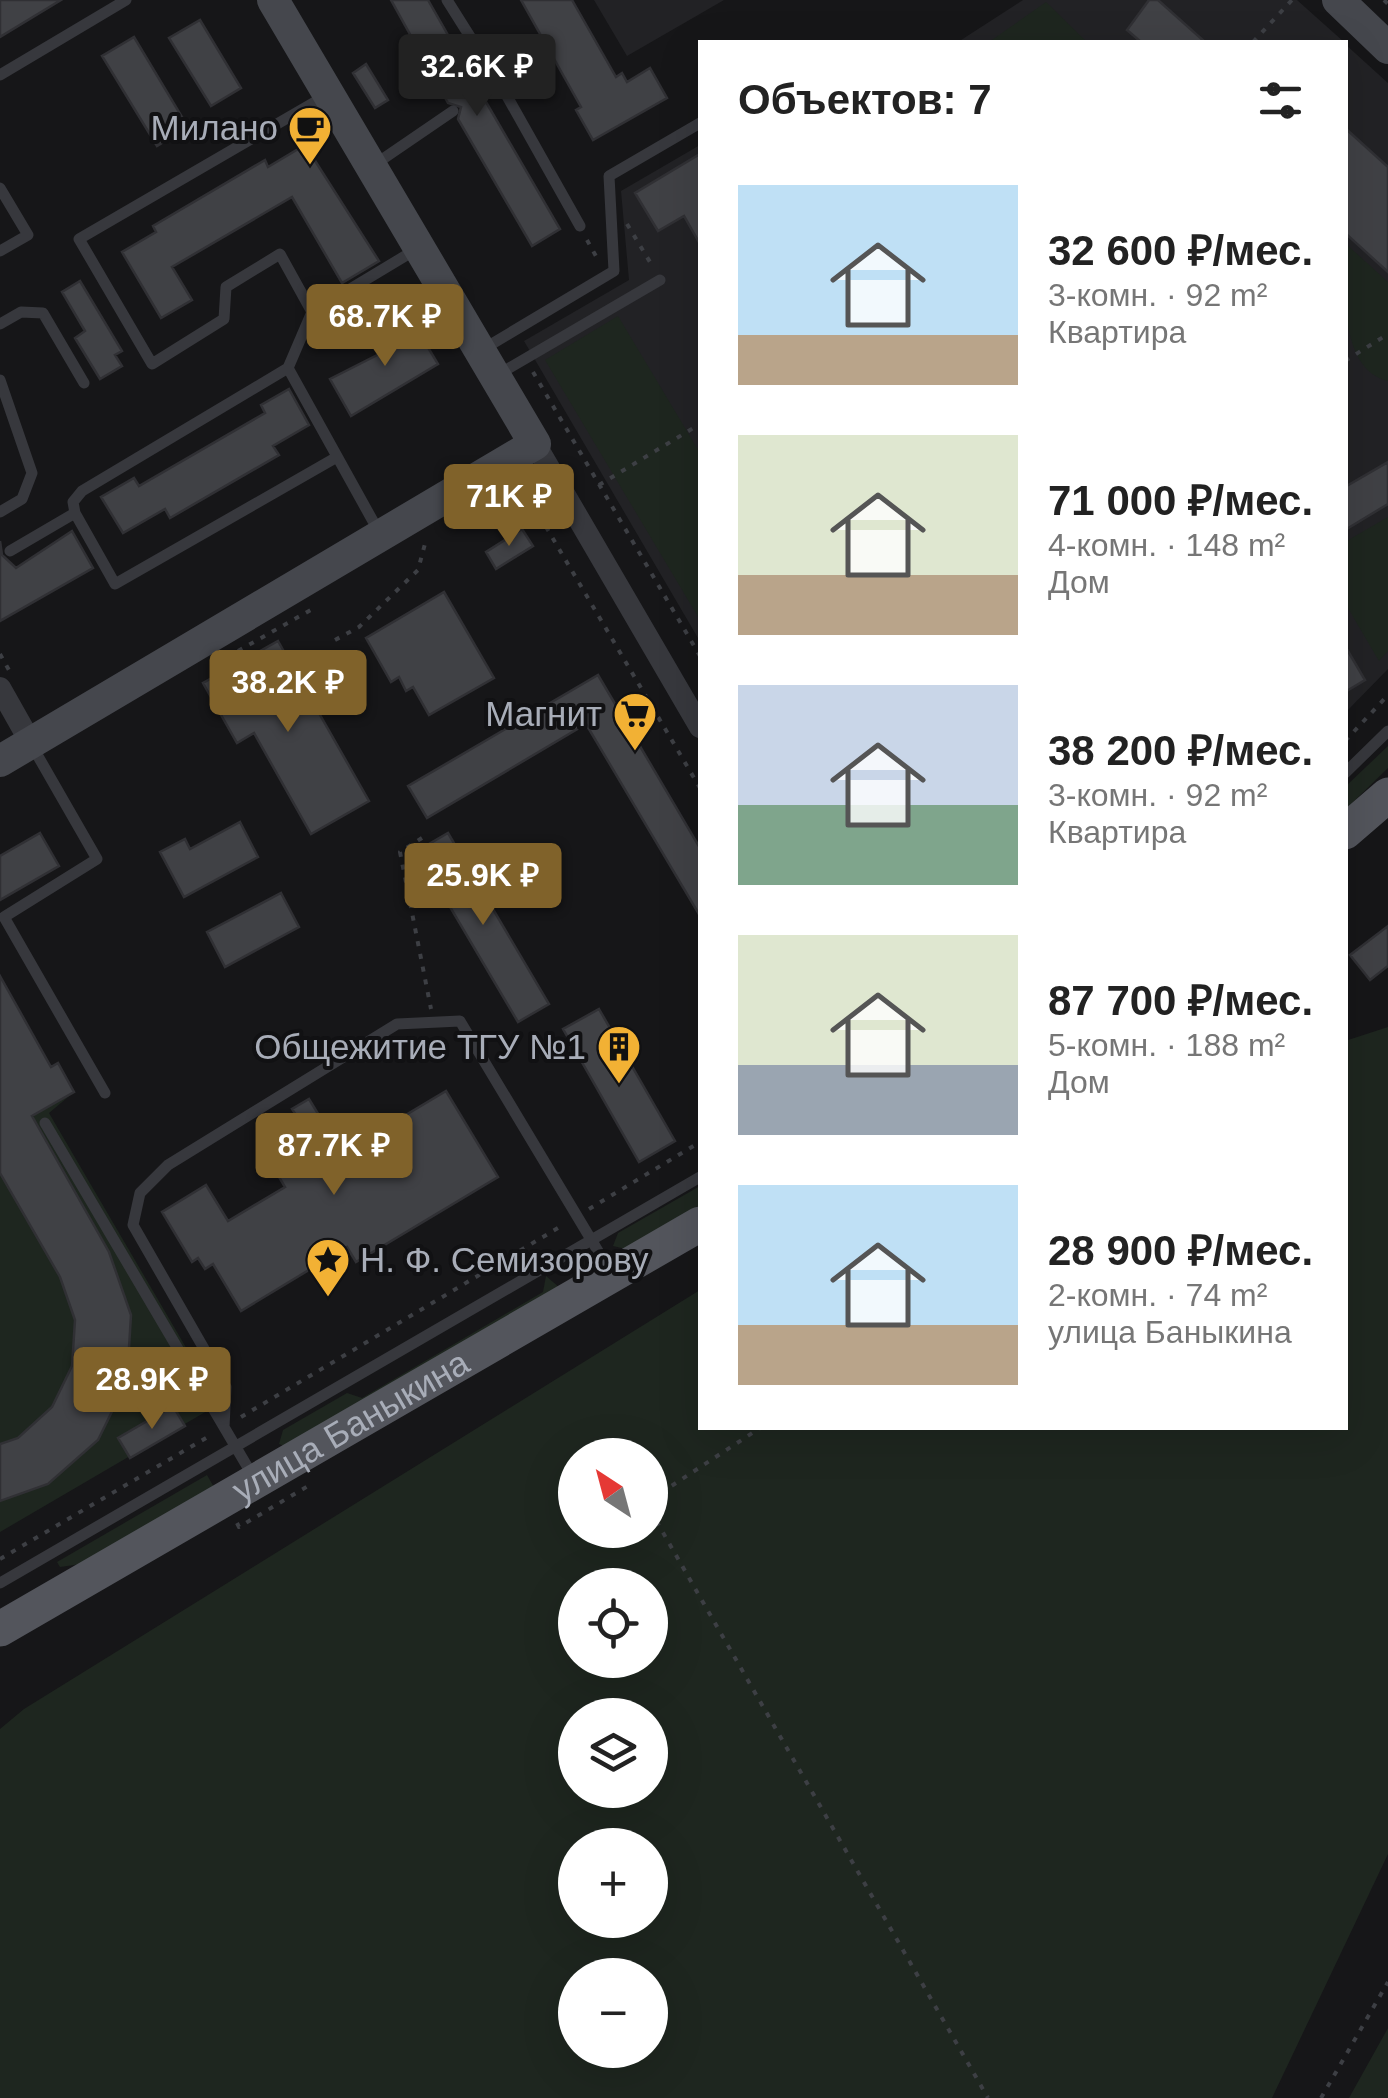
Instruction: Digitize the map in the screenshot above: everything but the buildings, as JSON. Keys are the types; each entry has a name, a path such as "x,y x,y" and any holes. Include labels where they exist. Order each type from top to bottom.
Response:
{"main road":[{"path":"1348,829 1388,794"},
{"name":"улица Баныкина","path":"0,1630 698,1225"}],"street":[{"path":"1338,0 1388,48"},
{"path":"278,2 328,94 698,724"},
{"path":"0,761 535,444"},
{"path":"0,688 31,743"}],"lane":[{"path":"0,75 126,0"},
{"path":"447,0 503,89 580,226"},
{"path":"481,94 503,89"},
{"path":"312,312 280,254 226,287 224,320 152,364 79,239 328,94"},
{"path":"371,166 453,110"},
{"path":"488,363 614,271 609,176 698,124"},
{"path":"0,188 28,234 0,250"},
{"path":"336,456 115,584 75,513 74,502 82,491 288,368 312,312 419,248"},
{"path":"488,363 525,359 660,280"},
{"path":"0,324 20,312 43,313 84,383"},
{"path":"288,368 382,535"},
{"path":"0,380 32,473 22,499 0,512"},
{"path":"10,551 75,513"},
{"path":"1348,769 1388,731"},
{"path":"31,743 98,860 4,917 105,1094"},
{"path":"224,1427 226,1387 133,1224 140,1194 168,1166 396,1024 460,1021 612,1275"},
{"path":"45,1123 256,1482"},
{"path":"0,1583 698,1178"}],"path":[{"path":"1255,40 1292,0"},
{"path":"580,226 607,276"},
{"path":"1348,359 1388,334"},
{"path":"525,359 698,653"},
{"path":"599,485 698,425"},
{"path":"502,490 514,487 529,498 698,785"},
{"path":"335,640 358,626 418,570 428,535"},
{"path":"1348,738 1388,696"},
{"path":"422,838 400,852 434,1022"},
{"path":"0,1559 698,1143"},
{"path":"668,1488 757,1430"},
{"path":"668,1541 988,2098"},
{"path":"1321,2098 1388,1982"}],"shaded area":[{"path":"594,0 724,0 627,56"},
{"path":"1023,0 1297,0 1342,40 961,40"},
{"path":"1046,2 1085,40 992,40"},
{"path":"1348,47 1388,83 1388,669 1348,710"},
{"path":"698,146 698,638 524,341 629,280 621,191"},
{"path":"1348,246 1388,282 1388,381 1372,373 1360,360 1348,326"},
{"path":"618,316 698,450 698,617 545,360"},
{"path":"1388,517 1388,651 1379,661 1348,608 1348,540"},
{"path":"1388,746 1388,768 1348,807 1348,784"},
{"path":"0,976 51,1066 58,1063 74,1092 49,1113 219,1404 0,1532"},
{"path":"1388,1027 1388,1854 1272,2098 0,2098 0,1729 24,1709 698,1291 698,1430 1348,1430 1348,1040"},
{"path":"698,1187 698,1206 626,1249 613,1246 618,1233"},
{"path":"546,1276 560,1288 284,1446 279,1444 283,1430 347,1393 362,1398 543,1292"},
{"path":"207,1475 215,1489 88,1563 60,1567 57,1562"},
{"path":"1388,2028 1388,2098 1349,2098"}],"place":[{"name":"Милано","path":"310,166"},
{"name":"Магнит","path":"635,752"},
{"name":"Общежитие ТГУ №1","path":"619,1085"},
{"name":"Н. Ф. Семизорову","path":"328,1298"}]}
